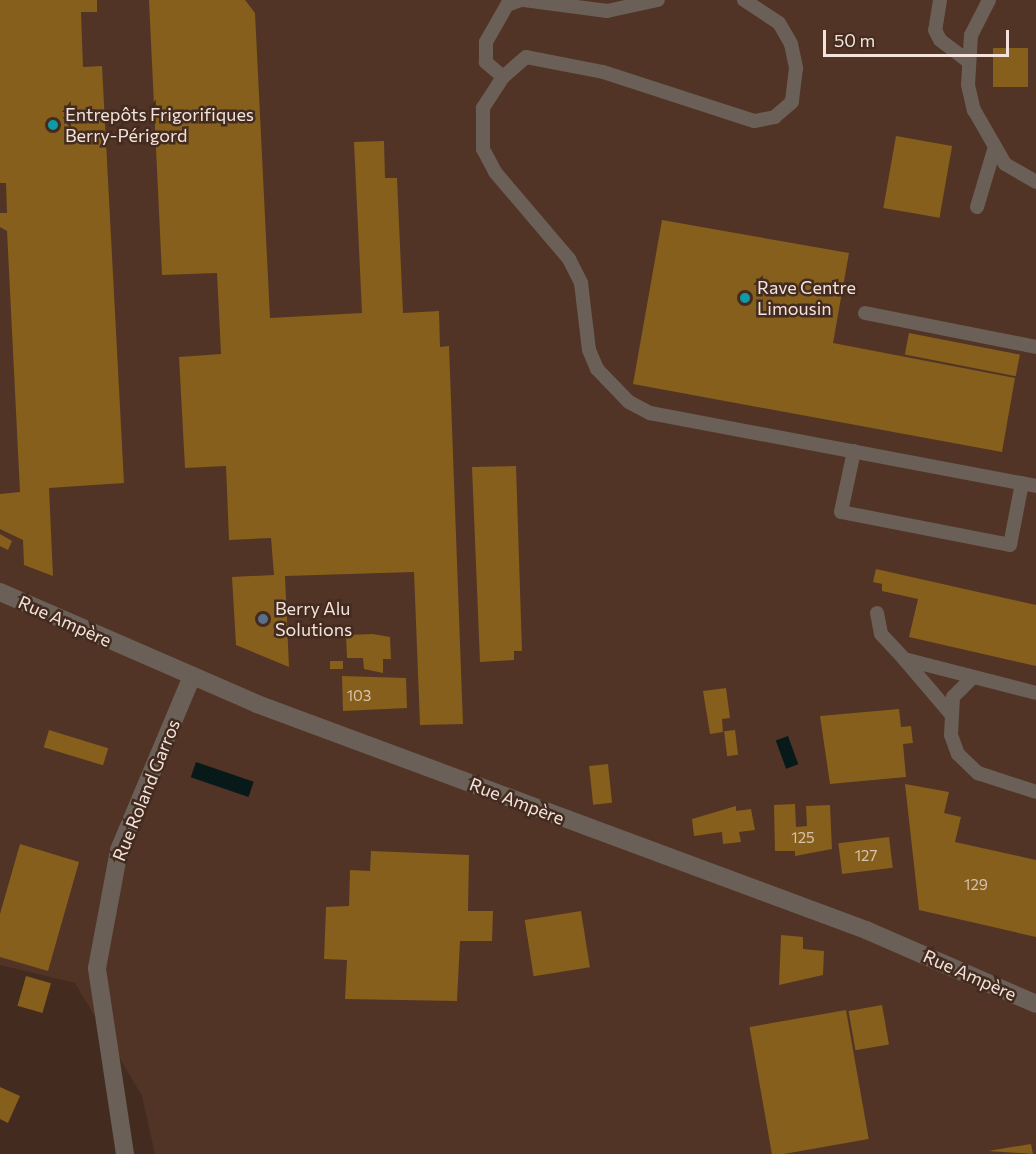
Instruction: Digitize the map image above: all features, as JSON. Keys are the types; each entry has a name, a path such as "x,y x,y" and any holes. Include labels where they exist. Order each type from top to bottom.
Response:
{"street":[{"name":"Rue Ampère","path":"0,592 192,676 866,930 1036,1004"},
{"name":"Rue Roland Garros","path":"125,1154 97,968 119,850 192,676"}],"lane":[{"path":"503,76 486,62 486,42 507,5 523,0 607,11 658,0"},
{"path":"744,0 779,23 791,44 796,68 792,102 775,117 754,121 563,61 526,57 503,76 483,108 483,149 517,202 569,259 586,301 589,350 613,389 650,413 854,451 1029,484 1010,545 841,512 854,451"},
{"path":"940,0 934,16 940,40 968,61"},
{"path":"989,0 970,35 968,61 974,110 994,150 1005,164 1036,182"},
{"path":"977,207 994,150"},
{"path":"865,313 1036,347"},
{"path":"877,613 881,634 950,713"},
{"path":"904,659 1036,693"},
{"path":"973,677 953,697 950,713 958,754 978,773 1036,792"}],"shaded area":[{"path":"0,0 1036,0 1036,1154 155,1154 142,1096 75,983 0,965"},
{"path":"788,736 798,764 786,769 776,740"},
{"path":"196,762 254,782 248,797 191,777"}],"building":[{"path":"0,0 97,0 97,12 81,12 83,67 102,66 124,483 49,488 53,576 24,565 23,540 0,529 0,494 20,492 7,231 0,227 0,213 7,213 6,183 0,183"},
{"path":"149,0 245,0 255,13 270,318 362,313 354,142 384,141 385,178 397,178 403,313 439,311 440,347 449,346 463,724 420,725 414,572 285,576 289,667 236,645 232,577 274,575 271,538 229,540 226,466 185,468 179,357 221,354 217,273 162,275"},
{"path":"993,48 1028,48 1028,87 993,87"},
{"path":"896,136 952,146 939,218 883,208"},
{"name":"Rave Centre Limousin","path":"662,220 849,253 833,343 1015,378 1002,452 633,384"},
{"path":"909,333 1020,355 1016,376 905,355"},
{"path":"516,466 522,651 514,651 514,660 480,662 472,467"},
{"path":"0,534 12,541 8,550 0,546"},
{"path":"876,569 1036,605 1036,666 909,637 918,599 882,591 882,584 873,582"},
{"path":"373,634 390,637 391,659 383,659 383,673 364,669 363,658 347,658 346,635"},
{"path":"330,661 343,661 343,669 330,669"},
{"path":"342,676 406,678 407,708 343,711"},
{"path":"726,688 730,718 722,719 723,732 710,734 703,691"},
{"path":"899,709 901,727 911,726 913,743 903,744 906,777 830,784 820,716"},
{"path":"49,730 108,748 103,765 44,747"},
{"path":"735,730 738,755 727,756 724,731"},
{"path":"608,764 612,803 593,805 589,766"},
{"path":"905,784 949,792 944,813 961,817 955,842 1036,860 1036,937 919,910"},
{"path":"795,804 796,827 807,826 806,806 830,805 832,849 795,856 795,851 775,851 774,805"},
{"path":"736,806 736,811 751,809 755,830 739,832 741,842 723,844 722,832 694,836 692,819"},
{"path":"889,837 893,868 842,874 838,843"},
{"path":"20,844 79,862 48,971 0,957 0,914"},
{"path":"371,851 469,855 468,911 493,911 492,941 460,941 457,1001 345,999 347,960 324,959 326,907 349,906 350,870 370,871"},
{"path":"581,911 590,967 534,976 525,920"},
{"path":"781,935 803,937 803,949 824,951 823,975 779,985"},
{"path":"26,976 51,983 42,1013 17,1006"},
{"path":"882,1005 889,1044 855,1050 849,1011"},
{"path":"846,1010 869,1139 784,1154 772,1154 749,1027"},
{"path":"0,1087 20,1096 8,1123 0,1119"},
{"path":"1031,1144 1033,1154 988,1151"}],"place":[{"name":"Entrepôts Frigorifiques Berry-Périgord","path":"53,125"},
{"name":"Rave Centre Limousin","path":"745,298"},
{"name":"Berry Alu Solutions","path":"263,619"}]}
